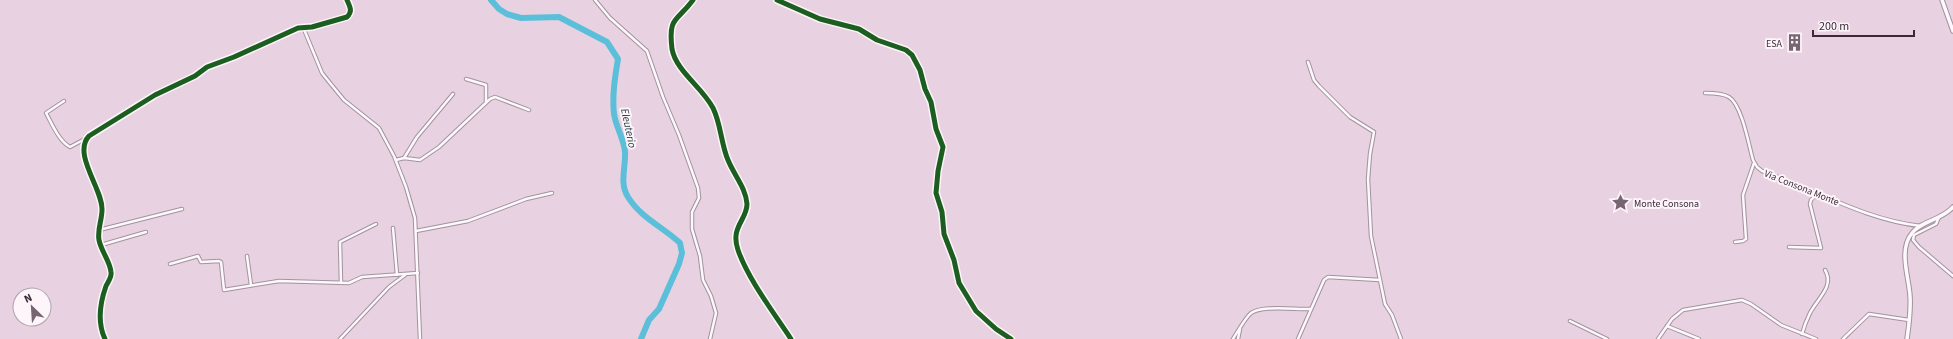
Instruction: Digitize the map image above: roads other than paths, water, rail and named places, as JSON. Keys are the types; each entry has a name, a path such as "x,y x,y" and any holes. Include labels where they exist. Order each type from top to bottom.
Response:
{"street":[{"path":"64,101 46,113 63,141 70,147 86,139 154,95 195,76 207,67 303,27 330,23 347,17 351,13 351,8 347,0"},
{"path":"595,0 610,18 648,51 662,97 679,135 698,188 699,198 692,212 692,230 700,256 703,280 711,296 716,313 710,339"},
{"path":"693,0 673,20 671,28 674,58 679,66 700,88 713,108 728,161 738,179 747,202 747,208 737,232 738,250 767,303 791,339"},
{"path":"777,0 820,19 859,29 877,40 906,50 914,58 931,102 936,129 943,147 938,171 936,193 942,212 944,234 954,260 959,283 976,311 996,329 1012,339"},
{"path":"1942,0 1953,31"},
{"path":"303,27 322,73 344,100 379,128 396,160 414,212 420,339"},
{"path":"1308,62 1314,80 1319,86 1350,117 1374,132 1370,154 1368,204 1371,236 1385,304 1392,315 1402,339"},
{"path":"466,79 486,85 486,102"},
{"name":"Via Consona Monte","path":"1704,93 1728,96 1735,103 1754,162 1762,171 1852,207 1898,223 1922,226"},
{"path":"404,158 417,137 453,94"},
{"path":"396,160 404,158 420,160 424,158 430,152 439,147 486,102 495,97 529,110"},
{"path":"86,139 84,153 102,206 99,230 101,245 111,272 100,315 101,331 105,339"},
{"path":"1735,242 1746,239 1743,194 1754,162"},
{"path":"416,231 468,220 526,199 552,193"},
{"path":"1789,247 1821,248 1810,204 1811,200 1818,193"},
{"path":"1907,339 1910,296 1906,250 1908,239 1912,232 1939,217 1953,207"},
{"path":"99,230 182,209"},
{"path":"1939,217 1936,224 1914,235 1913,240 1953,276"},
{"path":"341,283 340,242 376,224"},
{"path":"393,228 397,275"},
{"path":"101,245 146,232"},
{"path":"170,264 198,256 201,262 219,261 221,262 224,290 278,282 341,283 356,281 362,277 418,273"},
{"path":"246,256 251,285"},
{"path":"1802,334 1811,311 1826,288 1828,278 1825,270"},
{"path":"340,339 389,287 407,274"},
{"path":"1298,339 1324,280 1328,277 1380,280"},
{"path":"1658,339 1667,326 1683,310 1742,300 1751,304 1781,324 1816,339"},
{"path":"1233,339 1250,314 1255,311 1267,308 1312,309"},
{"path":"1843,339 1869,314 1909,320"},
{"path":"1570,321 1607,339"},
{"path":"1667,326 1699,339"},
{"path":"1238,339 1241,329"}],"waterway":[{"name":"Eleuterio","path":"491,0 499,9 507,14 521,18 559,17 607,42 618,59 613,107 625,152 623,181 625,192 639,211 680,243 682,253 679,264 659,309 649,320 641,339"}],"place":[{"name":"ESA","path":"1795,43"},
{"name":"Monte Consona","path":"1621,203"}]}
